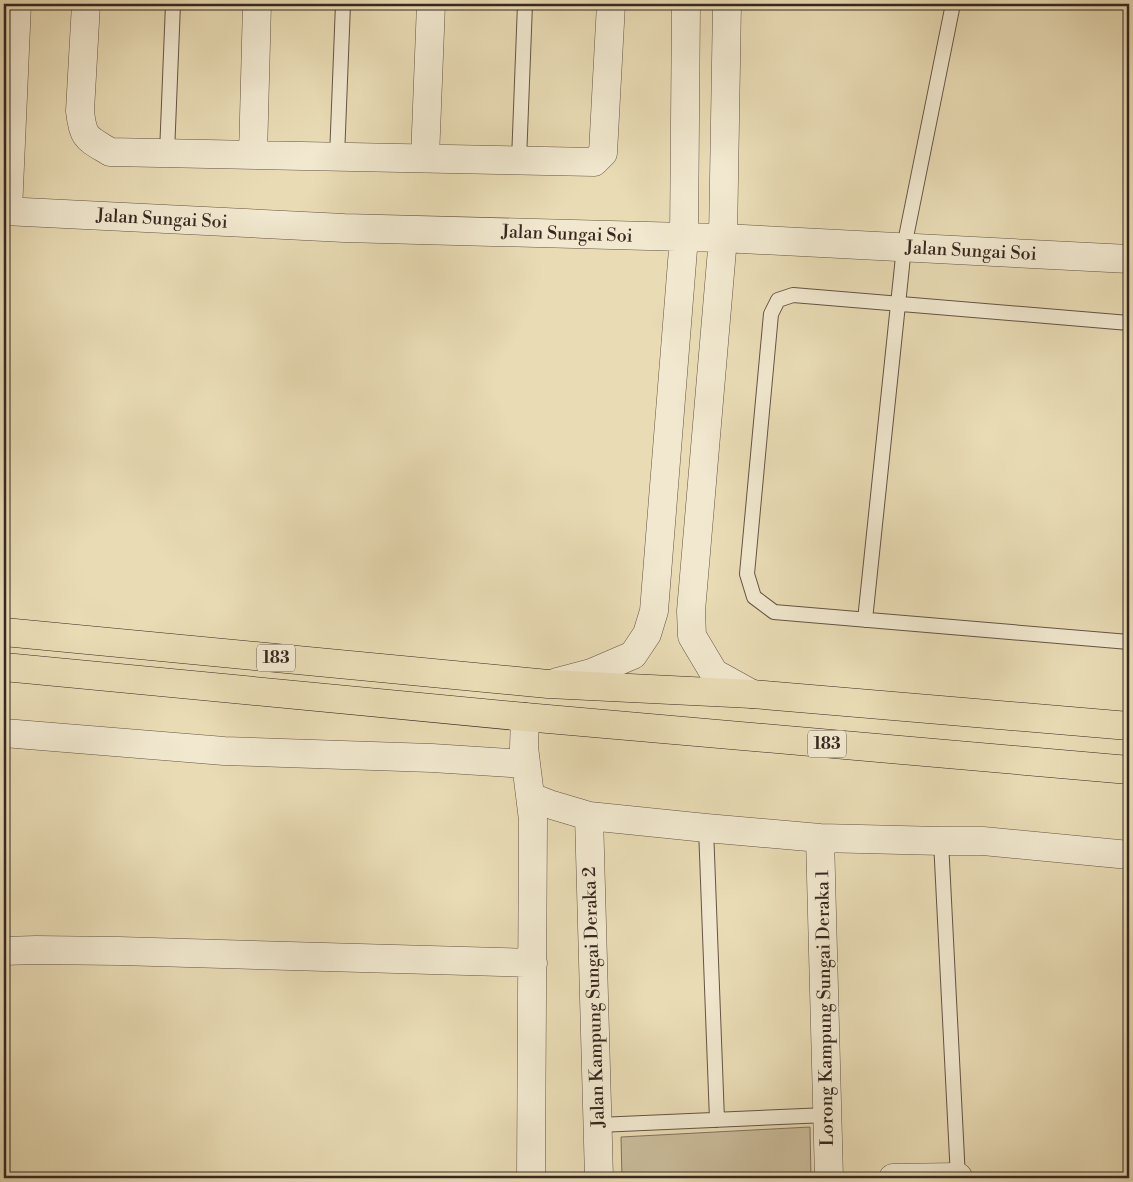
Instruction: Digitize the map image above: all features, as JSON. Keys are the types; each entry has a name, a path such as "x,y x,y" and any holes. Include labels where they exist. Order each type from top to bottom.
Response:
{"highway":[{"name":"183","path":"4,632 548,684 752,694 1129,726"},
{"name":"183","path":"4,668 525,717 1129,770"}],"street":[{"path":"6,211 17,4"},
{"path":"86,4 80,111 82,127 89,140 110,152 594,162 604,153 612,4"},
{"path":"253,155 257,4"},
{"path":"425,158 431,4"},
{"path":"548,684 591,673 633,655 647,634 654,611 684,237 686,4"},
{"path":"727,4 722,238 691,611 692,636 714,673 752,694"},
{"name":"Jalan Sungai Soi","path":"6,211 334,227 722,238 1129,259"},
{"path":"525,717 524,747 533,820 531,1178"},
{"path":"4,733 224,751 432,758 526,764"},
{"path":"531,796 552,805 589,816 706,828 820,838 941,842 983,841 1129,855"},
{"name":"Jalan Kampung Sungai Deraka 2","path":"589,816 599,1178"},
{"name":"Lorong Kampung Sungai Deraka 1","path":"820,838 829,1178"},
{"path":"4,951 118,951 533,963"},
{"path":"893,1178 958,1177"}],"lane":[{"path":"167,153 173,4"},
{"path":"337,157 343,4"},
{"path":"519,160 525,4"},
{"path":"865,620 904,247 953,4"},
{"path":"1129,323 793,294 778,300 771,314 747,574 754,597 774,612 1129,642"},
{"path":"706,828 717,1120"},
{"path":"941,842 958,1177"},
{"path":"598,1125 827,1115"}],"shaded area":[{"path":"810,1127 811,1178 622,1178 621,1137"}]}
